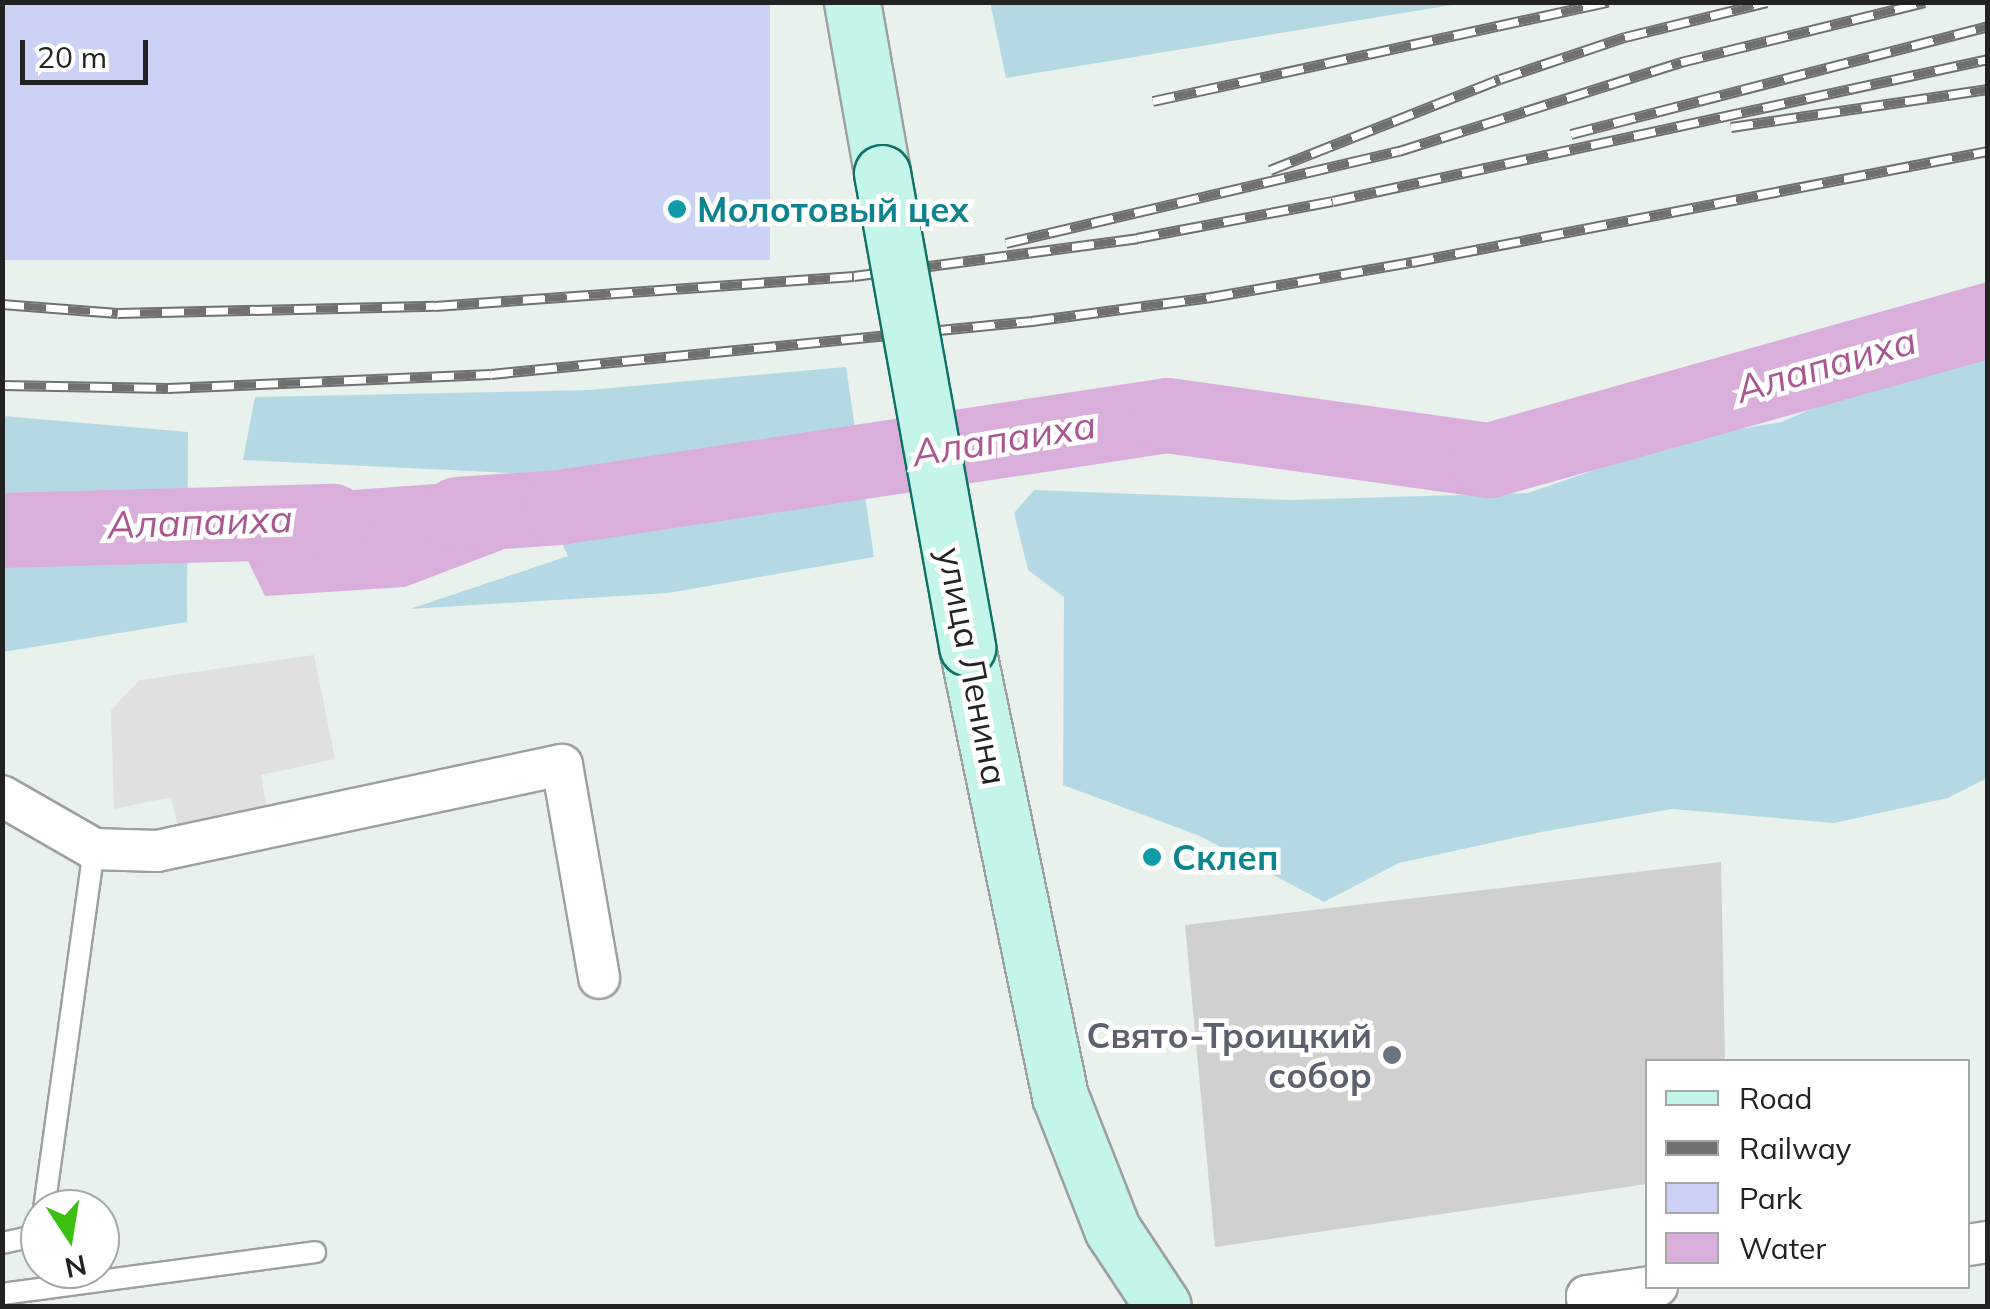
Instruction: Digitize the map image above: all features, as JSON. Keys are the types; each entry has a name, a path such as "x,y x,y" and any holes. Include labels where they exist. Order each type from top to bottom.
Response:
{"main road":[{"name":"улица Ленина","path":"852,2 967,646 1060,1096 1112,1229 1163,1306"},
{"path":"1112,1229 1122,1294 1119,1306"}],"street":[{"path":"2,796 94,850 156,851 562,765 599,978"},
{"path":"1588,1306 1587,1296 1645,1288"}],"lane":[{"path":"47,1189 94,850"},
{"path":"2,1294 315,1252"}],"shaded area":[{"path":"990,2 1464,2 1464,3 1006,78"},
{"path":"1987,342 1987,778 1948,798 1834,823 1672,809 1399,863 1324,902 1200,836 1063,785 1064,597 1028,570 1014,513 1034,490 1289,500 1528,493 1688,438 1782,422 1872,382"},
{"path":"846,367 874,557 668,593 410,609 568,556 528,474 243,460 255,397 589,390"},
{"path":"3,416 188,432 187,622 3,652"},
{"path":"314,655 335,759 261,775 267,813 179,831 171,797 114,809 111,710 140,680"},
{"path":"1721,862 1725,1059 1645,1059 1645,1184 1215,1247 1185,925"}],"green space":[{"path":"2,3 770,3 770,260 2,260"}],"water":[{"path":"436,484 559,507 502,550 405,587 265,596 230,524 255,497"}],"waterway":[{"name":"Алапаиха","path":"457,514 559,507 1167,415 1489,460 1988,320"},
{"name":"Алапаиха","path":"2,530 332,521"}],"railway":[{"path":"1153,101 1608,2"},
{"path":"1270,170 1500,79 1625,37 1767,2"},
{"path":"1006,243 1399,151 1681,62 1925,2"},
{"path":"1571,134 1988,26"},
{"path":"2,304 118,313 435,306 854,276 1137,238 1333,201 1988,59"},
{"path":"1731,127 1988,89"},
{"path":"2,385 168,388 491,374 1032,321 1211,297 1412,262 1988,151"}],"place":[{"name":"Молотовый цех","path":"677,209"},
{"name":"Склеп","path":"1152,857"},
{"name":"Свято-Троицкий собор","path":"1392,1055"}]}
